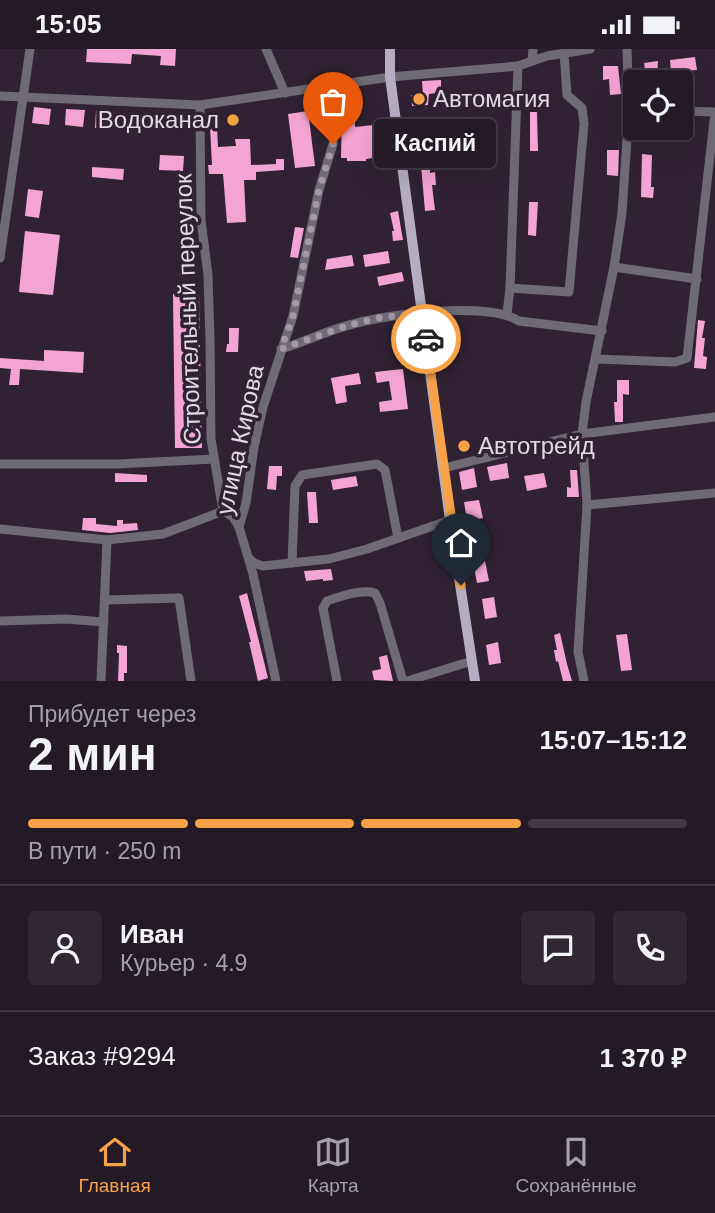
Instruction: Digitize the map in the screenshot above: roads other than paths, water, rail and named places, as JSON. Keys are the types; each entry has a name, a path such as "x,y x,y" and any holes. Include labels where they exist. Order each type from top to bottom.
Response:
{"main road":[{"path":"390,49 390,76 450,520 475,681"}],"street":[{"path":"0,258 30,49"},
{"path":"266,49 285,93"},
{"path":"532,61 533,49"},
{"path":"0,96 200,105 390,76 518,66 590,49"},
{"path":"627,49 629,70"},
{"path":"510,288 569,292 584,124 583,108 567,95 564,53"},
{"path":"507,314 518,66"},
{"name":"улица Кирова","path":"276,681 253,574 239,527 246,503 260,421 293,316 316,202 333,144 337,85"},
{"name":"Строительный переулок","path":"200,105 201,220 208,275 209,406 223,511"},
{"path":"596,359 675,362 687,358 715,112 693,111"},
{"path":"584,681 578,652 587,505 582,434 614,267 629,140"},
{"path":"614,267 697,279"},
{"path":"281,349 349,325 378,318 422,313 507,314 519,321 602,331"},
{"path":"444,468 582,434 715,417"},
{"path":"0,464 117,464 214,459"},
{"path":"292,563 295,486 302,475 377,464 385,470 398,538"},
{"path":"587,505 715,493"},
{"path":"0,529 107,540 163,534 223,511 233,517 239,527"},
{"path":"246,555 254,563 263,566 329,559 450,520"},
{"path":"101,681 107,540"},
{"path":"338,681 323,608 327,601 367,591 375,593 380,603 394,658 405,681 472,661"},
{"path":"105,600 179,599 191,681"},
{"path":"0,621 66,619 104,622"}],"place":[{"name":"Автомагия","path":"419,99"},
{"name":"Водоканал","path":"233,120"},
{"name":"Каспий","path":"333,144"},
{"name":"Автотрейд","path":"464,446"}]}
